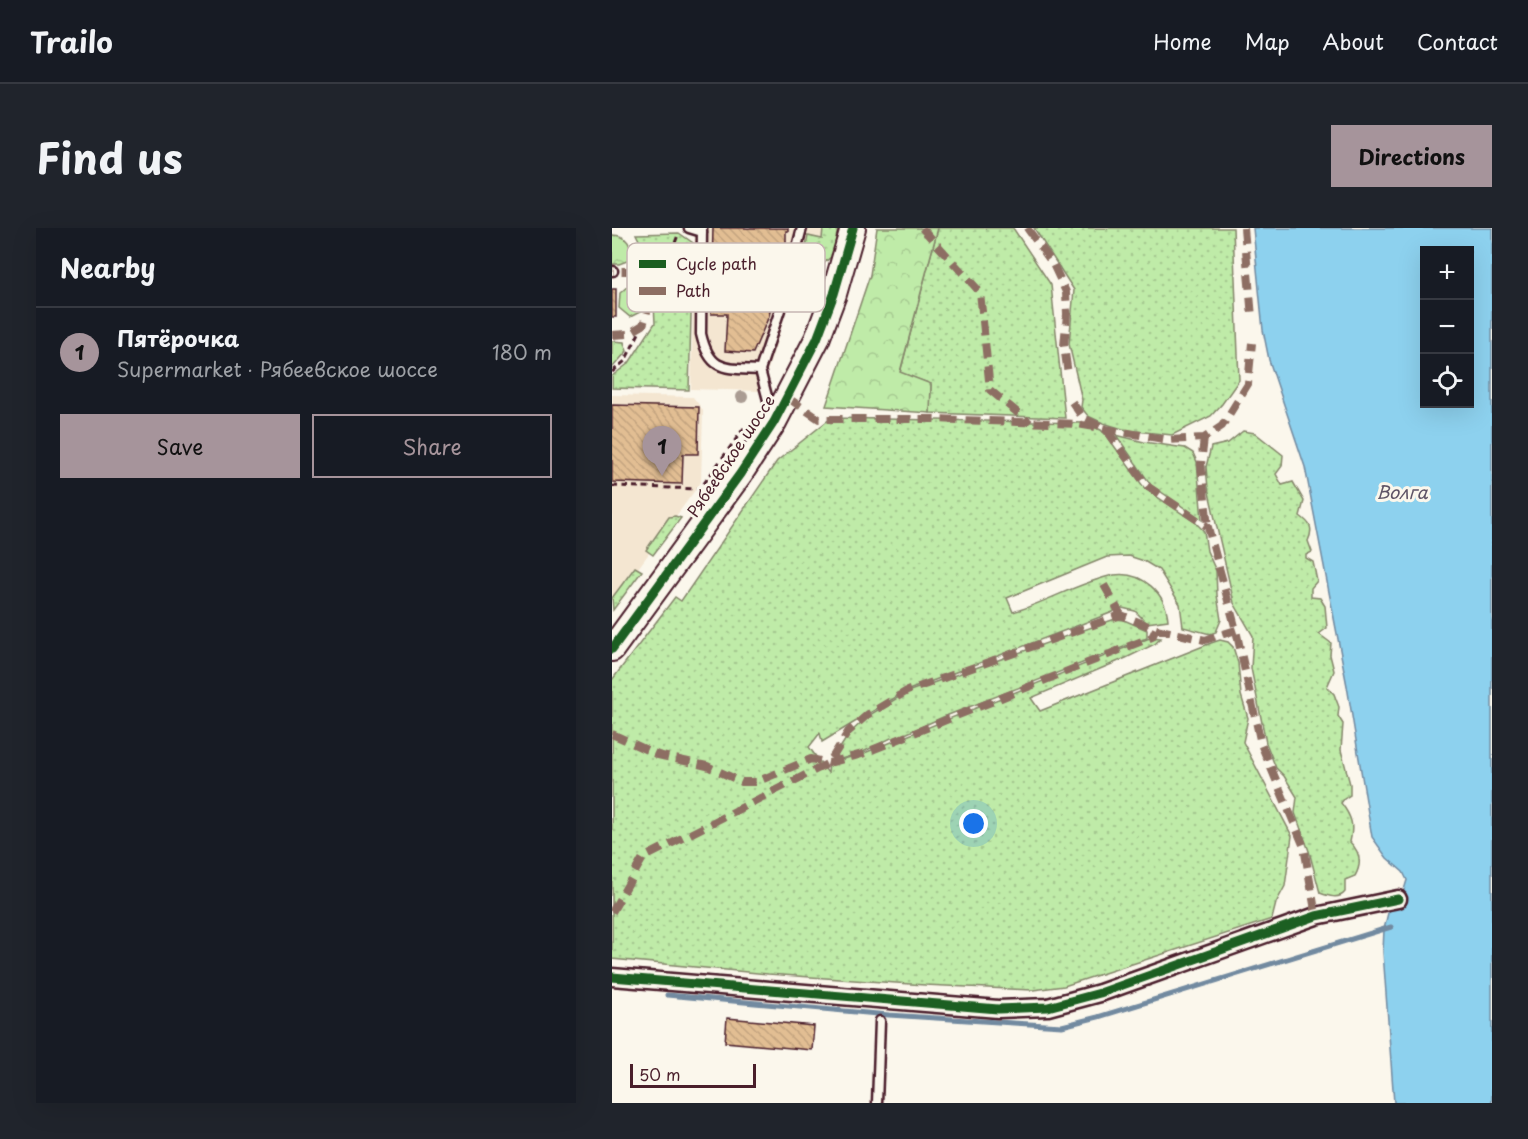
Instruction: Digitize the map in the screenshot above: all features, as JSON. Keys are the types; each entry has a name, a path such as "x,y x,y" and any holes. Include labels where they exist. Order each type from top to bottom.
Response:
{"street":[{"name":"Рябеевское шоссе","path":"612,649 740,474 774,422 817,339 834,294 853,228"},
{"path":"612,976 998,1009 1048,1007 1100,993 1316,916 1398,899"}],"lane":[{"path":"689,228 702,230"},
{"path":"798,243 802,228"},
{"path":"701,312 701,334 704,347 712,361 724,368 760,369"},
{"path":"774,422 760,369 779,312"},
{"path":"877,1103 880,1021"}],"path":[{"path":"675,243 681,228"},
{"path":"612,372 625,361 643,325"},
{"path":"612,486 700,489 744,427"}],"shaded area":[{"path":"695,228 826,228 820,243 695,243"},
{"path":"693,312 786,312 761,391 691,389"},
{"path":"612,395 693,397 703,410 701,482 612,604"}],"green space":[{"path":"823,228 838,228 833,255 825,262 825,243 807,243 808,236 822,239"},
{"path":"877,228 938,228 900,372 931,384 930,413 826,406 870,275"},
{"path":"938,228 1013,228 1051,285 1065,418 930,413 931,384 900,373"},
{"path":"1034,228 1233,228 1239,380 1211,416 1172,435 1126,430 1088,416 1081,407 1082,400 1069,344 1074,290"},
{"path":"679,233 693,243 640,243 636,234"},
{"path":"612,235 617,235 628,242 627,261 612,264"},
{"path":"627,287 627,312 640,312 630,317 619,308 620,293"},
{"path":"654,312 691,312 689,390 612,388 612,376 629,363 655,323"},
{"path":"612,341 624,342 627,351 612,368"},
{"path":"831,418 1084,423 1101,430 1145,489 1195,522 1204,531 1207,551 1216,571 1221,620 1216,632 1210,634 1183,627 1180,604 1159,570 1144,561 1129,556 1107,557 1007,598 1013,612 1089,582 1114,575 1124,575 1143,580 1151,586 1163,601 1168,620 1147,623 1135,611 1118,607 1113,612 906,691 822,742 820,733 809,747 828,773 829,763 862,754 1152,637 1161,638 1155,644 1126,658 1031,698 1040,711 1211,643 1220,640 1228,642 1233,647 1238,663 1241,695 1248,718 1243,742 1292,836 1285,886 1276,903 1272,919 1064,986 1033,990 768,974 612,959 612,680 675,597 681,601 777,461"},
{"path":"1243,431 1255,433 1283,455 1282,466 1276,474 1282,485 1293,482 1304,501 1300,516 1311,529 1308,541 1312,552 1306,555 1306,558 1313,562 1317,581 1311,588 1311,597 1320,598 1325,606 1327,628 1319,634 1331,643 1330,655 1334,671 1327,687 1334,694 1339,707 1338,716 1343,724 1341,750 1350,784 1350,795 1341,803 1350,817 1352,831 1350,842 1359,858 1359,867 1355,876 1345,880 1345,892 1337,897 1320,893 1309,851 1295,813 1297,797 1276,768 1266,743 1251,668 1253,636 1234,603 1208,488 1206,467 1211,447 1228,443"},
{"path":"1116,435 1185,448 1193,453 1197,462 1202,520 1151,485"},
{"path":"669,517 681,518 653,555 646,550"},
{"path":"635,567 642,571 613,610 612,598"},
{"path":"1115,619 1124,620 1147,630 1147,638 943,717 861,753 831,762 849,734 868,716 907,692"}],"water":[{"name":"Волга","path":"1253,228 1492,228 1492,1103 1394,1103 1383,952 1384,929 1388,913 1404,890 1407,880 1403,872 1387,858 1372,837 1347,686 1305,467 1269,360 1263,330"}],"building":[{"path":"713,228 788,228 786,243 713,243"},
{"path":"612,289 616,289 616,317 612,317"},
{"path":"711,312 770,312 753,353 725,351 727,314 711,314"},
{"path":"612,405 699,407 698,454 683,454 682,484 612,482"},
{"path":"727,1018 814,1026 812,1050 725,1042"}],"waterway":[{"path":"667,995 889,1015 1062,1026 1391,927"}],"marked path":[{"path":"922,228 980,292 990,390 1030,423"},
{"path":"1027,228 1053,264 1066,292 1067,314 1064,346 1068,374"},
{"path":"1244,228 1252,317"},
{"path":"613,271 627,271"},
{"path":"612,335 628,334 643,325 647,312"},
{"path":"788,398 819,419 932,419 1077,424 1169,440 1204,438 1222,426 1248,384 1252,343"},
{"path":"1072,402 1083,418 1106,429 1147,486 1208,527 1236,630 1261,744 1304,847 1316,916"},
{"path":"1204,438 1201,464 1208,527"},
{"path":"1104,585 1121,615"},
{"path":"612,912 643,858 829,763 848,732 867,715 907,691 1121,615 1156,629 1205,640 1236,630"},
{"path":"612,734 658,755 707,766 742,782 756,782 811,759 829,763 862,754 1152,637 1156,629"}],"cycle path":[{"path":"612,649 740,474 774,422 817,339 834,294 853,228"},
{"path":"612,977 998,1009 1048,1007 1100,993 1316,916 1398,899"}],"place":[{"name":"Пятёрочка","path":"662,476"}]}
